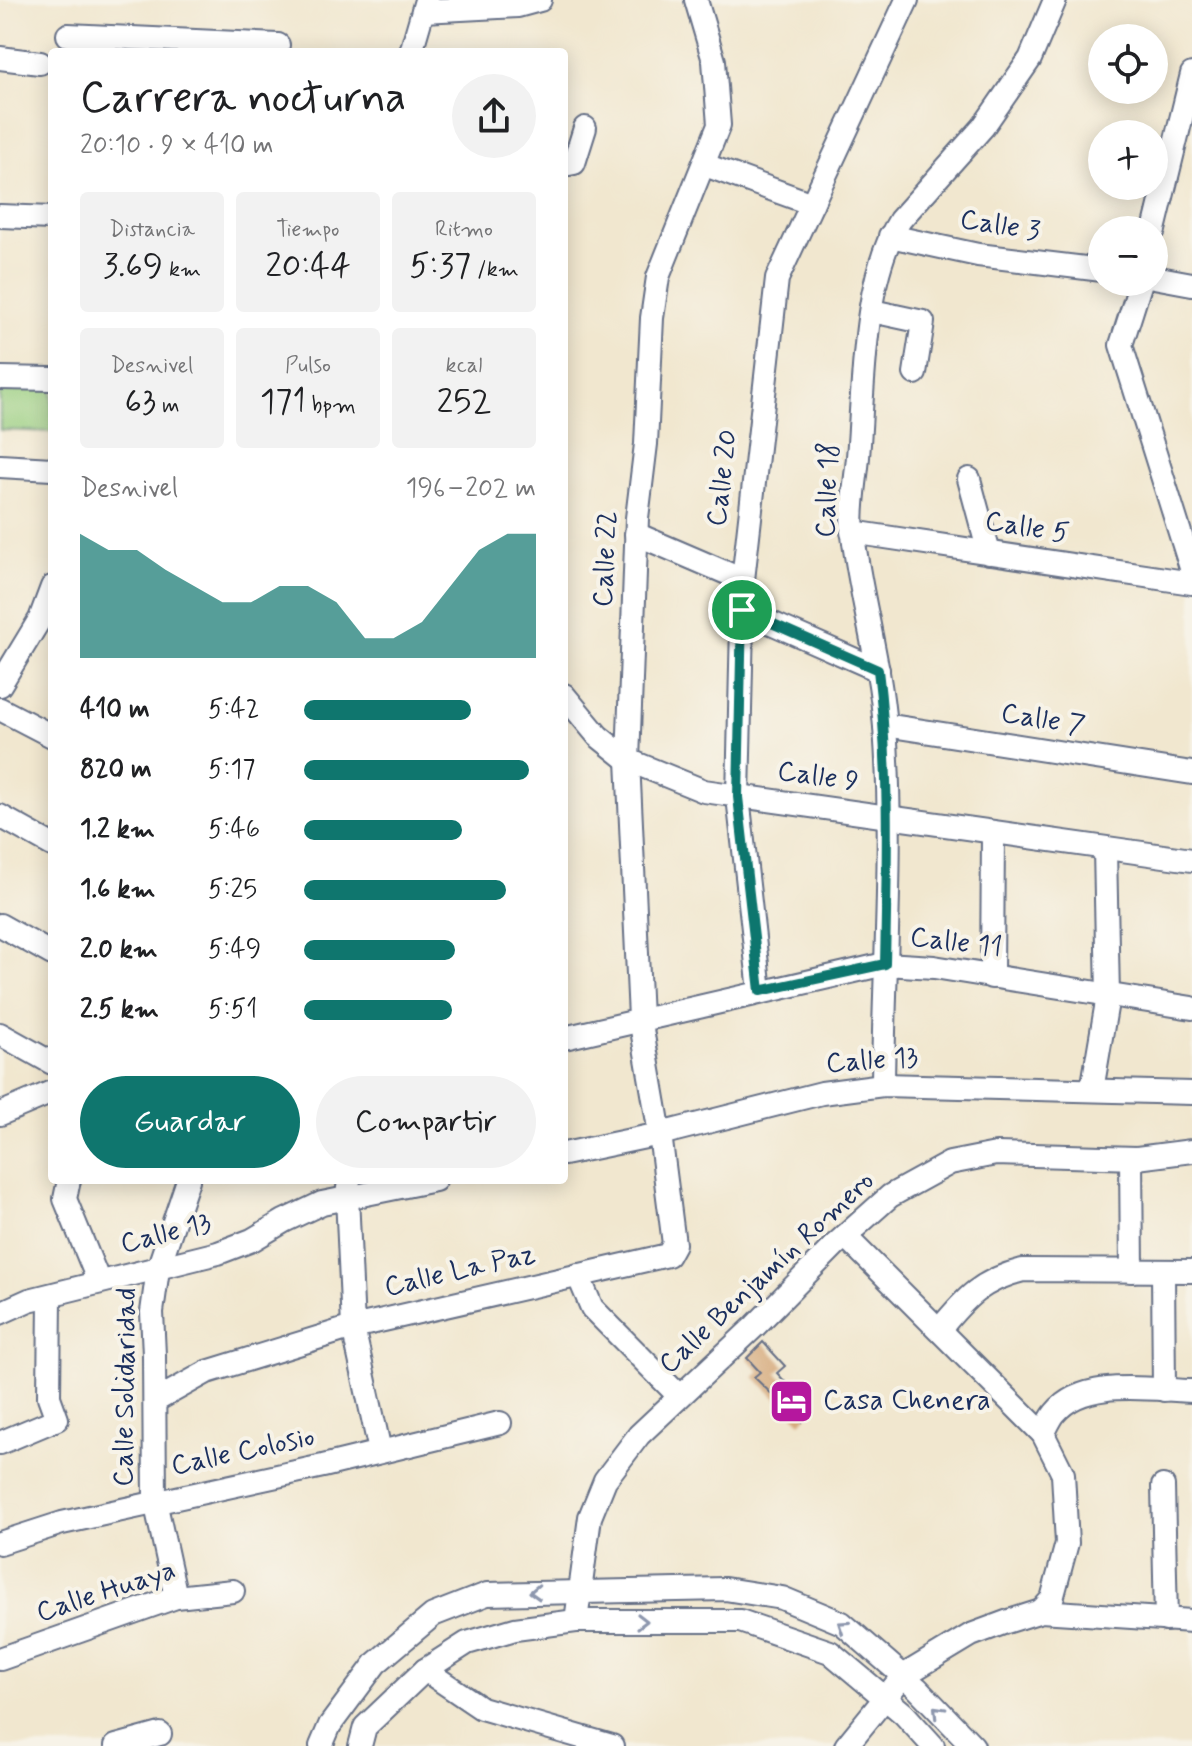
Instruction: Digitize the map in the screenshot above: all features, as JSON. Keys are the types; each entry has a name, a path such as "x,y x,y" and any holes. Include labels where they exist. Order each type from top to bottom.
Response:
{"street":[{"path":"412,48 424,5 518,6 540,0"},
{"name":"Calle 22","path":"660,1134 640,1018 628,760 636,534 646,444 652,318 658,277 719,125 714,61 696,0"},
{"name":"Calle 20","path":"760,991 738,797 742,610 777,279 907,0"},
{"name":"Calle 18","path":"883,1085 888,817 885,725 852,532 878,270 890,236 900,220 983,127 1030,59 1055,0"},
{"path":"68,35 91,45 250,48 278,45"},
{"path":"0,58 40,63"},
{"path":"1157,216 1192,74"},
{"path":"568,164 574,163 585,128"},
{"path":"705,165 812,204"},
{"path":"0,216 48,218"},
{"name":"Calle 3","path":"890,236 978,255 1088,268"},
{"path":"1168,280 1192,284"},
{"path":"1137,296 1121,345 1192,571"},
{"path":"872,311 923,322 915,373"},
{"path":"0,378 48,379"},
{"path":"0,466 48,469"},
{"path":"969,479 989,553"},
{"name":"Calle 5","path":"852,532 1192,583"},
{"path":"636,534 743,580"},
{"path":"742,610 878,670"},
{"path":"0,685 46,622"},
{"name":"Calle 9","path":"568,700 598,736 628,760 704,791 1192,860"},
{"path":"0,709 48,734"},
{"name":"Calle 7","path":"885,725 1192,773"},
{"path":"0,816 48,843"},
{"path":"992,977 993,833"},
{"path":"1092,1090 1108,996 1105,849"},
{"path":"0,925 48,952"},
{"name":"Calle 11","path":"568,1037 885,964 934,967 1192,1008"},
{"path":"0,1034 48,1061"},
{"name":"Calle 13","path":"568,1153 660,1134 822,1093 883,1085 1192,1093"},
{"path":"0,1114 48,1094"},
{"name":"Calle La Paz","path":"155,1401 207,1372 353,1327 668,1255 674,1244 660,1134"},
{"name":"Calle Benjamín Romero","path":"576,1621 590,1517 605,1480 639,1435 890,1196 950,1163 996,1154 1131,1158 1192,1151"},
{"path":"1131,1158 1132,1271"},
{"path":"68,1184 65,1199 99,1282"},
{"name":"Calle Solidaridad","path":"176,1597 155,1501 152,1312 158,1269 187,1184"},
{"name":"Calle 13","path":"0,1313 29,1300 218,1253 252,1240 348,1188 392,1184"},
{"path":"348,1188 353,1327 380,1451"},
{"path":"845,1236 1043,1434 1063,1474 1067,1543 1052,1599 1041,1611"},
{"path":"940,1329 965,1298 983,1285 1023,1270 1192,1271"},
{"path":"1163,1271 1164,1390"},
{"path":"578,1275 592,1308 679,1396"},
{"path":"0,1443 57,1419 49,1397 50,1297"},
{"path":"1043,1434 1055,1413 1070,1399 1097,1388 1192,1391"},
{"name":"Calle Colosio","path":"0,1543 62,1523 500,1423"},
{"path":"1163,1486 1166,1620"},
{"path":"321,1746 330,1725 376,1663 433,1615 487,1594 725,1589 782,1598 842,1623 903,1676 973,1746"},
{"name":"Calle Huaya","path":"0,1659 176,1597 233,1591"},
{"path":"846,1746 903,1676 971,1635 1041,1611 1192,1621"},
{"path":"360,1746 365,1727 425,1670 467,1643 515,1629 576,1621 740,1621 830,1652 904,1714 933,1746"},
{"path":"425,1670 481,1708 612,1746"},
{"path":"116,1746 160,1734"}],"green space":[{"path":"0,379 48,380 48,432 0,430"}],"building":[{"path":"763,1342 785,1366 777,1373 812,1411 801,1422 754,1377 760,1372 747,1358"}],"place":[{"name":"Casa Chenera","path":"792,1401"}],"route":[{"path":"742,610 878,670 885,725 888,808 885,964 760,991 738,797 742,610"}]}
